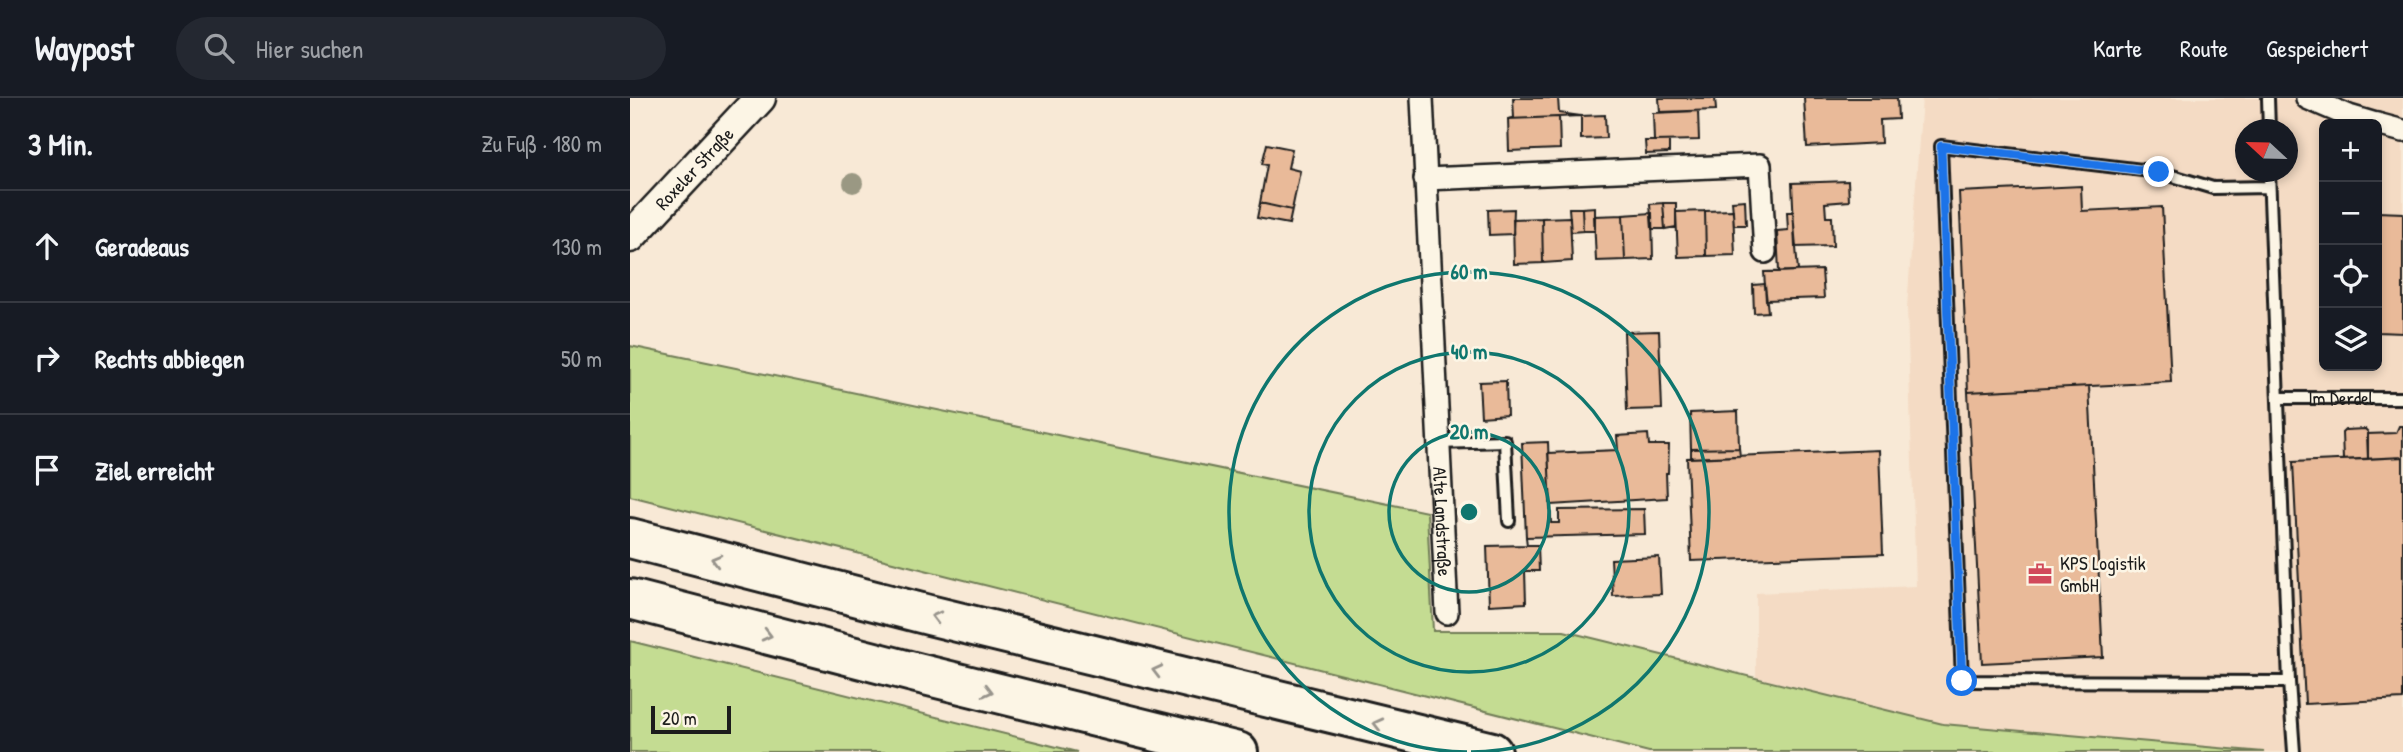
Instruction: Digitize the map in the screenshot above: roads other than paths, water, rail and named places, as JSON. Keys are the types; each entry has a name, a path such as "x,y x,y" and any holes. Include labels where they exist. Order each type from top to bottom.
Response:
{"highway":[{"path":"630,538 929,615 1492,752"},
{"path":"630,599 1238,752"}],"main road":[{"name":"Roxeler Straße","path":"630,237 760,98"}],"street":[{"name":"Alte Landstraße","path":"1422,98 1447,612"},
{"path":"2307,98 2360,119"},
{"path":"2382,125 2403,131"},
{"path":"1426,179 1760,165 1765,252"}],"lane":[{"path":"2269,98 2269,119"},
{"path":"2269,187 2213,188 2159,172 1941,146 1962,681 2289,682"},
{"path":"2269,182 2294,752"},
{"name":"Im Derdel","path":"2278,398 2403,398"},
{"path":"1438,443 1505,442 1509,521"}],"place":[{"name":"KPS Logistik GmbH","path":"2040,574"}]}
